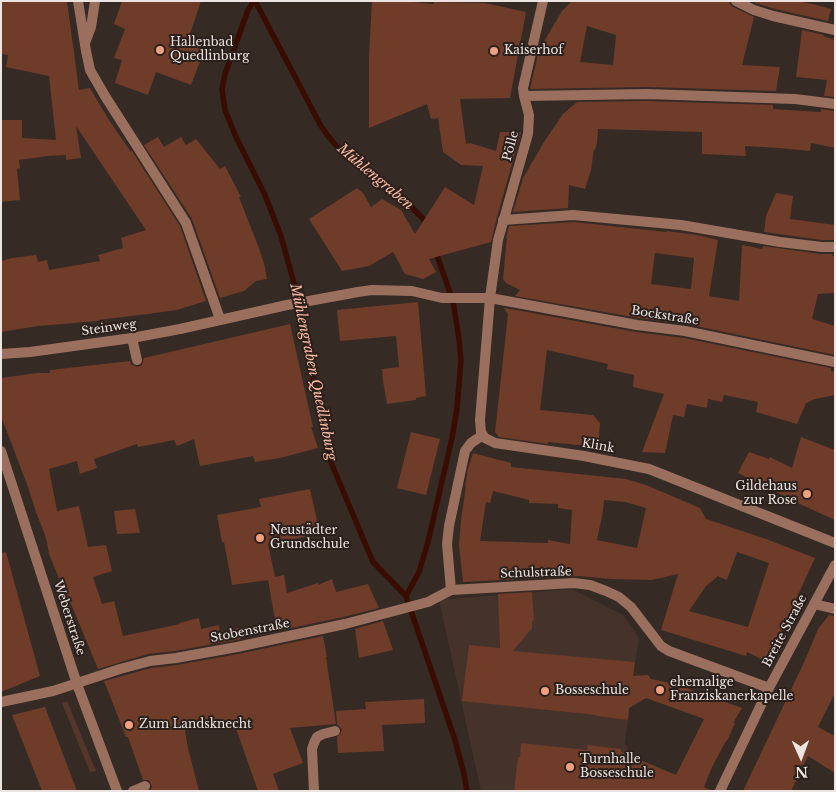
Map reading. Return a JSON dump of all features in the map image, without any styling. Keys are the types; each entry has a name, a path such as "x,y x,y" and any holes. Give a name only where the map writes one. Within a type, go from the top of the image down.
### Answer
{"street":[{"path":"78,1 88,64 95,80 186,223 220,320"},
{"path":"84,44 90,27 95,1"},
{"name":"Pölle","path":"490,298 498,240 528,134 529,115 523,88 543,1"},
{"path":"736,1 754,10 773,16 835,30"},
{"path":"524,96 647,94 795,99 835,104"},
{"path":"503,220 573,215 681,225 780,242 835,247"},
{"name":"Bockstraße","path":"308,300 372,290 412,291 442,298 490,298 637,325 685,331 835,362"},
{"path":"451,590 447,544 449,526 465,452 471,443 482,435 480,420 490,298"},
{"name":"Steinweg","path":"1,354 30,352 132,338 308,300"},
{"path":"132,338 137,360"},
{"name":"Klink","path":"482,435 487,440 495,443 584,456 649,469 835,544"},
{"name":"Weberstraße","path":"1,451 77,684 117,791"},
{"name":"Breite Straße","path":"720,791 769,688 835,565"},
{"name":"Schulstraße","path":"428,602 451,590 574,583 590,585 619,597 631,607 661,646 669,651 769,688"},
{"name":"Stobenstraße","path":"1,702 53,691 150,661 237,647 345,624 428,602"},
{"path":"814,604 835,609"},
{"path":"314,791 312,749 314,743 323,734 335,731"},
{"path":"133,791 145,786"}],"shaded area":[{"name":"Bosseschule","path":"572,589 623,615 639,638 625,743 632,758 629,791 481,791 439,600"},
{"path":"67,701 96,771 90,772 62,703"}],"building":[{"path":"1,1 67,1 79,90 90,88 109,120 132,151 180,226 206,301 177,310 1,332 1,261 36,255 38,262 47,260 49,270 100,261 98,255 123,248 121,238 146,230 76,126 81,158 66,160 66,155 19,160 20,168 17,169 20,200 1,202 1,120 22,120 22,138 56,140 49,76 6,67 8,55 1,54"},
{"name":"Hallenbad Quedlinburg","path":"122,1 201,1 189,37 207,43 191,85 156,72 148,95 115,83 122,60 114,58 125,29 114,24"},
{"path":"372,1 434,4 434,2 485,3 526,12 510,98 460,99 466,144 470,143 496,151 500,132 521,132 491,242 429,259 436,272 423,279 405,274 393,252 369,266 342,271 309,219 357,188 363,193 371,207 382,199 401,210 415,234 445,187 474,205 483,166 461,165 443,152 438,118 431,119 427,104 369,128 369,56"},
{"path":"572,1 729,1 733,7 754,17 742,65 780,67 776,91 647,87 530,89 539,50 562,11","holes":["587,26 616,35 613,65 580,62"]},
{"path":"752,1 797,1 831,9 828,21 775,9"},
{"path":"802,30 824,35 835,40 835,97 824,96 827,80 796,77"},
{"path":"647,101 773,105 773,109 821,112 821,109 835,111 835,148 811,143 810,151 745,146 746,156 702,154 702,132 598,129 597,143 585,189 569,185 568,208 513,212 523,178 563,114 577,102"},
{"path":"158,137 164,147 181,137 186,145 196,139 220,169 225,166 241,197 239,197 260,251 267,279 256,281 244,291 220,298 192,219 144,145"},
{"path":"776,193 793,196 790,219 835,225 835,240 764,232 766,216"},
{"path":"574,222 667,231 718,240 709,296 739,301 742,245 762,249 763,246 833,254 832,256 835,256 835,293 818,294 812,319 835,326 835,355 686,324 638,318 515,296 520,290 506,283 503,279 506,238 509,226","holes":["655,253 694,258 691,289 651,284"]},
{"path":"418,302 426,396 416,398 416,400 387,404 382,369 399,367 396,336 340,341 337,310"},
{"path":"504,308 636,332 684,338 831,368 831,371 835,372 835,395 806,403 797,424 756,412 758,402 724,395 722,402 708,399 707,408 687,404 684,417 673,415 665,453 642,452 664,394 633,387 634,375 607,369 608,364 547,350 540,410 593,415 600,423 598,447 548,442 548,444 499,437 495,432 508,314"},
{"path":"290,324 313,427 311,427 318,448 280,458 255,462 253,456 200,466 194,439 177,446 174,440 138,447 137,444 94,459 97,468 80,474 77,461 49,469 57,511 79,506 88,547 106,545 112,571 93,577 102,604 114,601 123,636 199,618 201,629 219,625 220,632 239,628 241,639 148,654 98,669 49,554 45,535 1,416 1,378 50,373 50,370 130,361 132,365 138,367 142,365 144,358"},
{"path":"411,432 440,439 426,495 397,488"},
{"name":"Gildehaus zur Rose","path":"801,437 835,450 835,520 738,473 749,452 769,459 770,457 792,468"},
{"path":"473,453 511,463 511,467 626,479 646,485 700,508 706,519 815,558 767,662 747,652 746,656 661,630 678,574 652,580 579,576 463,582 459,545 468,469","holes":["493,491 529,500 529,503 558,504 558,508 572,510 570,544 548,540 548,543 480,541 486,502 490,503","604,500 625,502 646,508 637,548 597,540","737,552 769,563 748,627 689,611 706,586 717,576 727,580"]},
{"name":"Neustädter Grundschule","path":"310,489 320,534 268,544 275,577 284,575 287,593 318,583 318,585 332,579 336,592 368,584 379,608 277,631 268,580 232,585 217,515 261,507 259,499"},
{"path":"135,509 140,533 117,534 114,511"},
{"path":"6,552 40,676 1,692 1,553"},
{"path":"532,592 534,620 532,621 532,628 513,651 635,662 633,676 648,675 651,679 675,684 742,708 733,723 735,723 712,767 704,787 712,791 514,791 521,743 587,750 588,745 621,749 621,752 676,775 704,719 646,698 629,708 628,720 462,701 469,645 500,648 498,594"},
{"path":"829,615 835,616 835,693 818,727 835,736 835,773 808,756 791,791 743,791 818,629"},
{"path":"383,621 393,650 359,658 355,629"},
{"path":"323,636 336,724 290,728 303,763 273,774 279,791 258,791 233,720 184,725 199,791 150,791 151,784 149,780 143,780 128,737 126,737 104,681 151,668 238,654"},
{"path":"424,699 425,723 382,725 384,751 338,753 337,737 342,730 337,724 336,711 366,709 365,702"},
{"path":"45,707 77,791 42,791 12,715"}],"waterway":[{"name":"Mühlengraben Quedlinburg","path":"254,1 248,10 225,74 222,89 225,110 236,137 265,195 281,236 300,305 330,460 373,562 406,596 455,740 467,791"},
{"name":"Mühlengraben","path":"255,1 328,136 345,156 403,198 425,221 427,227"},
{"name":"Mühlengraben","path":"406,596 419,572 428,542 457,408 461,360 459,339 453,301 435,250"}],"place":[{"name":"Hallenbad Quedlinburg","path":"160,50"},
{"name":"Kaiserhof","path":"494,51"},
{"name":"Gildehaus zur Rose","path":"807,494"},
{"name":"Neustädter Grundschule","path":"260,538"},
{"name":"ehemalige Franziskanerkapelle","path":"660,690"},
{"name":"Bosseschule","path":"545,691"},
{"name":"Zum Landsknecht","path":"129,725"},
{"name":"Turnhalle Bosseschule","path":"570,767"}]}
